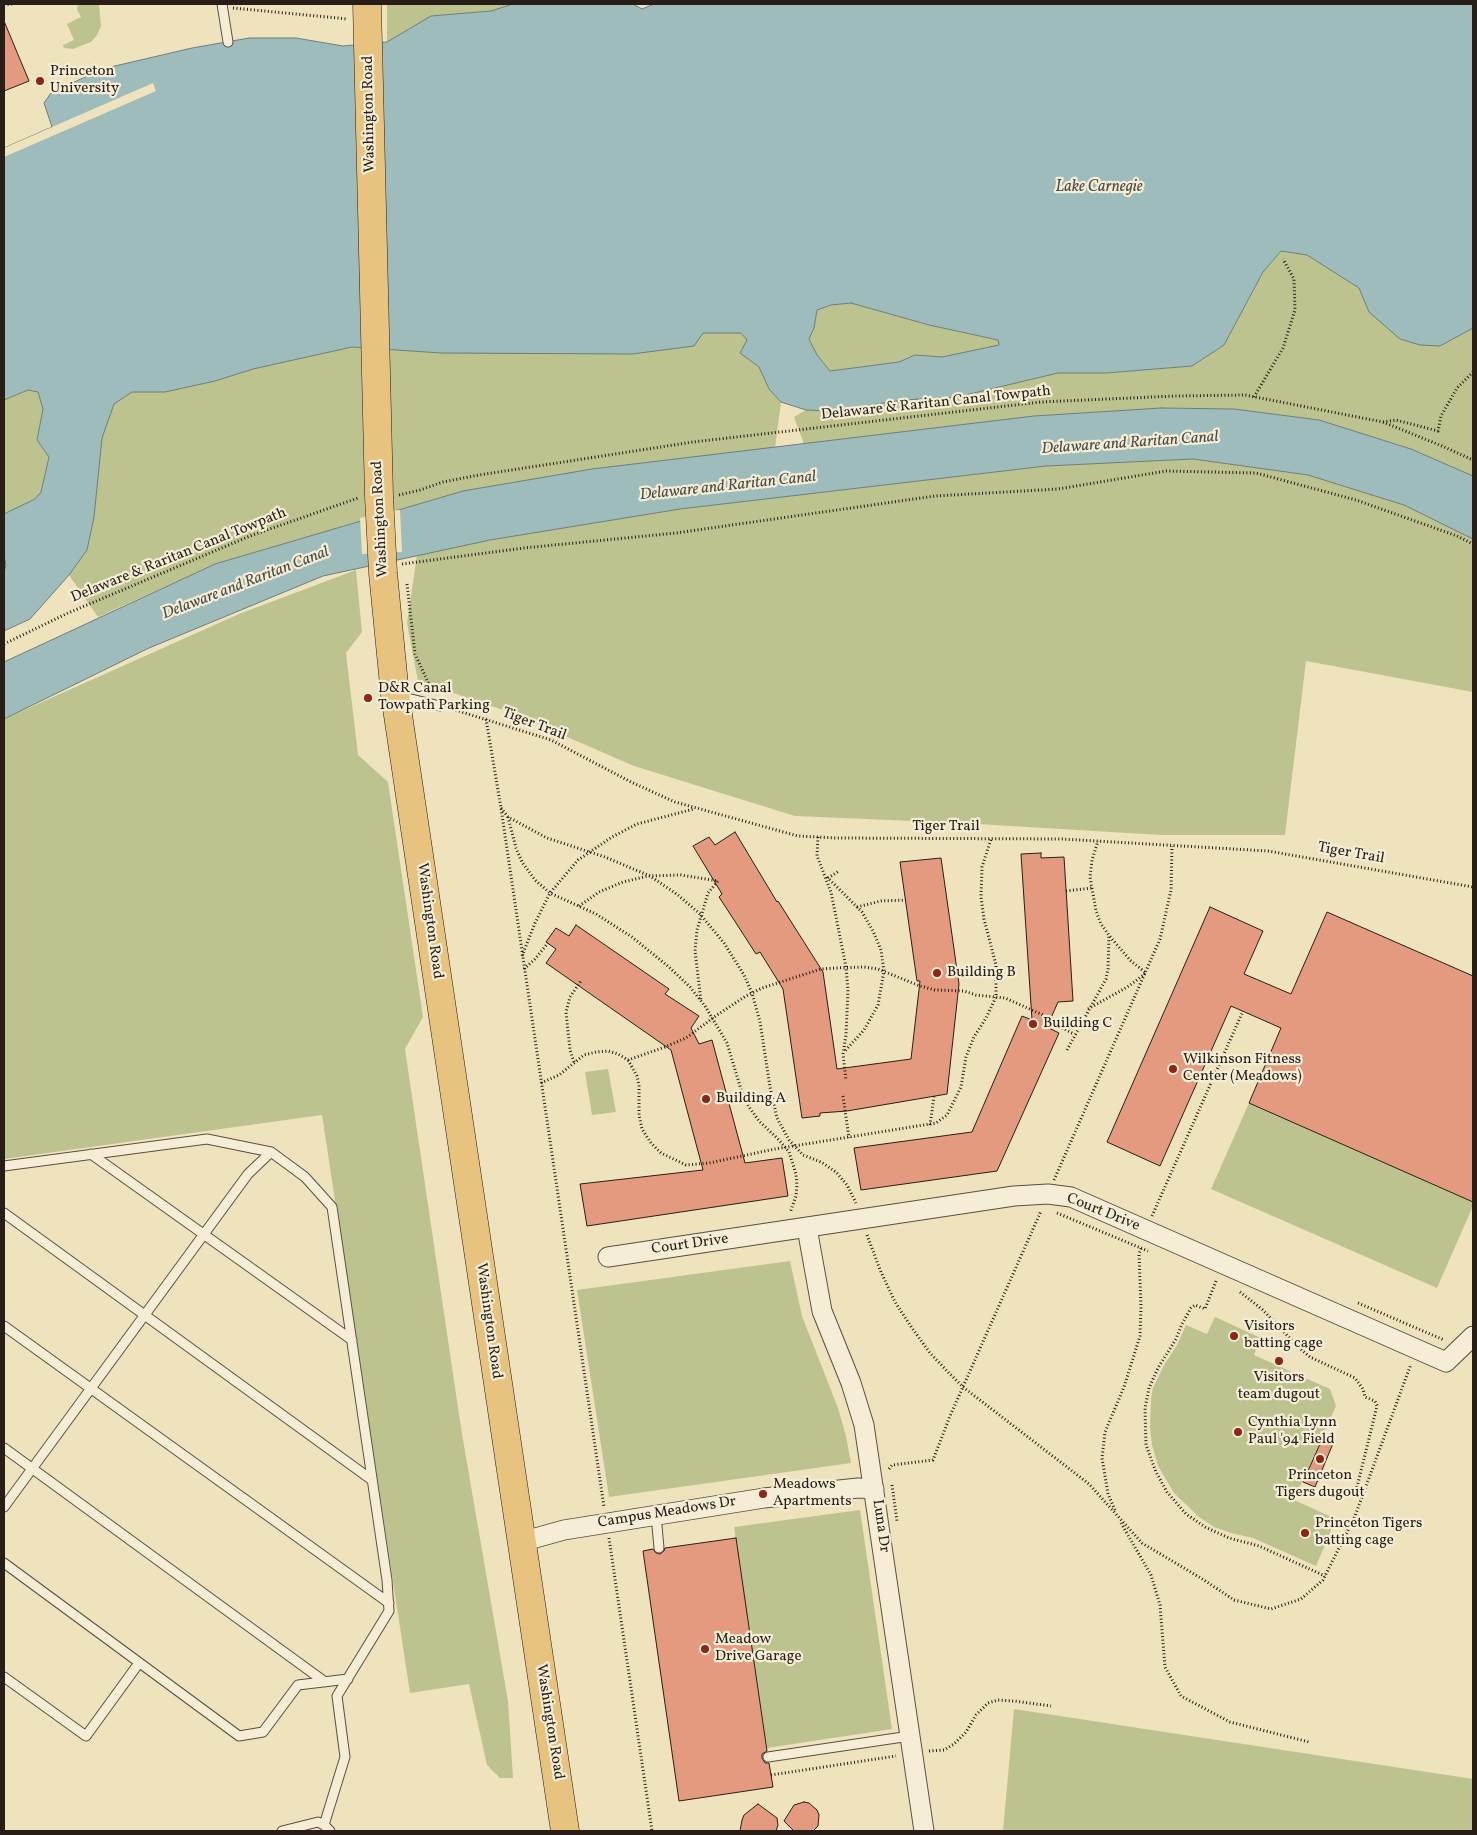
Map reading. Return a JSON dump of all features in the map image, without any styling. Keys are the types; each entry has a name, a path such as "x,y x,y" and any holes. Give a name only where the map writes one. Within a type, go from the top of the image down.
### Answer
{"main road":[{"name":"Washington Road","path":"362,18 382,553 395,695 565,1831"}],"street":[{"name":"Court Drive","path":"608,1257 1014,1196 1045,1201 1071,1197 1446,1362 1473,1336"},
{"name":"Luna Dr","path":"807,1228 822,1312 851,1383 883,1485 910,1736 924,1831"},
{"name":"Campus Meadows Dr","path":"521,1542 564,1530 656,1515 764,1498 883,1485"}],"lane":[{"path":"222,6 228,42"},
{"path":"395,695 440,706"},
{"path":"4,1166 207,1139 271,1152 304,1177 332,1207 387,1580 389,1611 337,1696 345,1757 327,1828 318,1822 282,1831"},
{"path":"4,1506 248,1174 271,1152"},
{"path":"91,1154 352,1340"},
{"path":"4,1213 372,1480"},
{"path":"4,1326 389,1603"},
{"path":"4,1448 326,1682"},
{"path":"656,1515 659,1548"},
{"path":"4,1564 239,1736 264,1732 298,1685 348,1679"},
{"path":"4,1677 86,1736 139,1663"},
{"path":"768,1757 910,1736"}],"path":[{"path":"4,5 12,4"},
{"path":"222,6 362,18"},
{"path":"1254,397 1283,348 1295,310 1294,279 1283,259"},
{"path":"1383,422 1396,420 1438,431 1442,416 1458,388 1473,372"},
{"name":"Delaware & Raritan Canal Towpath","path":"4,644 68,613 250,536 381,501 443,482 683,444 1041,402 1245,395 1383,422 1473,460"},
{"path":"402,573 399,565 524,548 676,533 935,496 1058,488 1166,471 1256,473 1356,500 1457,536 1473,544"},
{"path":"405,581 408,589 414,654 440,706"},
{"name":"Tiger Trail","path":"440,706 552,740 631,782 675,802 798,836 1062,839 1272,852 1473,887"},
{"path":"486,719 501,808 652,1831"},
{"path":"501,808 508,817 547,838 605,857 648,876 678,895 700,914 724,943 744,975 752,993 760,1022 770,1087 778,1118 788,1140 803,1155 821,1162 836,1172 847,1185 881,1272 895,1302 930,1353 963,1386 1090,1484 1142,1543 1234,1600 1271,1609 1302,1599 1323,1580 1355,1516 1423,1331"},
{"path":"522,957 535,923 550,893 569,869 588,852 637,824 657,817 696,808"},
{"path":"818,837 817,856 825,875 846,967 848,990 846,1035 843,1054 846,1080"},
{"path":"540,1082 560,1075 584,1055 596,1052 618,1054 628,1060 637,1076 639,1115 642,1129 651,1143 661,1152 686,1164 700,1165 794,1146 936,1123 947,1115 961,1087 966,1057 971,1044 996,996 996,965 984,919 981,897 982,866 991,839"},
{"path":"1098,841 1092,860 1090,877 1096,911 1101,924 1109,935 1131,961 1146,973"},
{"path":"890,1474 888,1468 892,1465 933,1460 963,1386 1160,938 1171,890 1172,846"},
{"path":"828,878 839,871"},
{"path":"579,906 599,892 622,882 648,876 681,875 718,881 708,893 700,914 697,930 695,951 701,1001"},
{"path":"825,875 862,912 881,950 884,971 878,1005 864,1030 843,1054"},
{"path":"1066,891 1092,888"},
{"path":"857,907 881,901 906,900"},
{"path":"1066,1050 1106,979 1109,935"},
{"path":"524,969 548,943"},
{"path":"628,1060 686,1038 717,1015 752,993 821,969 846,967 864,967 884,971 935,990 996,996 1016,1002 1043,1015 1052,1023 1074,1034"},
{"path":"1088,1009 1129,986 1146,973"},
{"path":"574,1062 565,1020 570,997 581,981"},
{"path":"1243,1011 1157,1206 1139,1254 1140,1336 1124,1386 1105,1432 1102,1458 1108,1494 1117,1515 1151,1575 1160,1605 1165,1667 1181,1696 1230,1722 1309,1742"},
{"path":"843,1096 849,1138"},
{"path":"930,1125 934,1096"},
{"path":"1045,1201 1149,1252"},
{"path":"1207,1277 1225,1285"},
{"path":"1216,1281 1205,1309 1195,1305 1191,1308 1149,1388 1145,1408 1146,1445 1156,1472 1167,1492 1192,1518 1205,1527 1229,1538 1259,1546 1325,1576"},
{"path":"1234,1289 1251,1299 1298,1347 1310,1356 1355,1378 1363,1389 1365,1397 1375,1401 1377,1406 1357,1487 1364,1490"},
{"path":"883,1485 897,1521"},
{"path":"929,1751 930,1760"}],"green space":[{"path":"78,4 99,4 101,26 91,42 73,49 64,48 63,45 74,40 67,24 81,17 77,10"},
{"path":"387,4 513,4 491,11 431,16 387,42"},
{"path":"1281,251 1307,255 1359,288 1369,312 1440,346 1473,328 1473,476 1411,449 1319,420 1234,409 1161,408 1034,416 804,444 794,417 806,410 828,411 904,400 957,397 1058,373 1106,373 1191,366 1224,345 1263,272"},
{"path":"851,303 929,325 998,340 999,346 942,357 915,355 899,362 830,371 817,355 809,338 814,328 817,310 831,305"},
{"path":"703,333 741,333 747,340 740,353 759,367 769,389 781,402 775,448 592,469 463,491 215,564 98,617 69,575 87,550 94,517 102,438 113,404 132,392 165,392 215,381 253,369 352,347 441,353"},
{"path":"28,390 38,392 43,409 37,440 49,456 41,492 35,499 4,514 4,400"},
{"path":"1193,459 1308,475 1404,505 1473,539 1473,692 1306,661 1285,835 1161,835 961,823 795,816 634,766 512,713 418,681 407,623 417,555 490,540 680,509 1046,466"},
{"path":"356,570 362,632 346,653 358,755 388,782 423,1017 405,1049 461,1428 508,1701 513,1778 500,1778 487,1765 469,1684 410,1693 322,1115 4,1159 4,719 239,614"},
{"path":"608,1069 616,1112 592,1115 585,1072"},
{"path":"1249,1103 1473,1202 1473,1206 1437,1288 1211,1189"},
{"path":"790,1261 802,1316 838,1408 851,1463 609,1497 577,1290"},
{"name":"Cynthia Lynn Paul '94 Field","path":"1215,1317 1261,1338 1254,1355 1330,1389 1336,1406 1294,1500 1336,1519 1316,1566 1253,1538 1214,1527 1199,1517 1174,1493 1158,1466 1152,1445 1150,1427 1153,1388 1186,1325 1207,1334"},
{"path":"860,1510 892,1729 767,1748 734,1527"},
{"path":"1014,1709 1473,1779 1473,1831 1003,1831"}],"water":[{"name":"Lake Carnegie","path":"513,4 633,4 642,9 654,4 1473,4 1473,328 1440,346 1420,345 1400,339 1369,312 1359,288 1307,255 1281,251 1263,272 1224,345 1192,366 1106,373 1058,373 957,397 904,400 828,411 806,410 781,402 769,389 759,367 740,353 747,340 741,333 703,333 694,346 632,354 441,353 352,347 253,369 215,381 165,392 132,392 114,404 102,438 94,517 87,550 69,575 30,619 4,631 4,572 6,565 4,556 4,514 35,499 41,492 49,457 37,440 43,409 38,392 28,390 4,400 4,148 52,127 44,103 51,93 102,69 192,48 249,38 296,38 343,46 387,42 431,16 491,11","holes":["851,303 929,325 998,340 999,345 942,357 915,355 899,362 830,371 817,355 809,339 814,328 817,310 831,305"]},
{"name":"Delaware and Raritan Canal","path":"1161,408 1234,409 1319,420 1411,449 1473,476 1473,539 1404,505 1308,475 1193,459 1046,466 680,509 490,540 323,576 149,648 4,719 4,662 215,564 463,491 592,469 1034,416"}],"pier":[{"path":"153,83 156,91 4,157 4,148"},
{"path":"400,510 402,552 362,554 360,518 384,511"}],"building":[{"path":"4,21 29,81 4,91"},
{"name":"Building B","path":"735,832 777,902 823,972 837,1069 911,1059 920,981 917,981 900,862 941,858 959,984 947,1094 847,1111 820,1113 820,1116 802,1118 783,989 760,952 756,954 719,897 722,894 693,846 709,837 715,845"},
{"name":"Building C","path":"1041,853 1041,858 1064,857 1073,1001 1058,1002 1047,1027 1059,1033 997,1171 861,1190 854,1148 972,1132 1022,1016 1032,1020 1021,854"},
{"path":"1210,907 1263,931 1244,974 1291,994 1327,912 1473,976 1473,1202 1249,1103 1281,1028 1231,1006 1160,1166 1107,1142"},
{"name":"Building A","path":"576,925 669,989 665,994 699,1016 691,1028 699,1044 712,1040 745,1163 782,1158 788,1196 587,1226 580,1184 703,1170 671,1050 546,963 556,949 546,942 556,928 569,936"},
{"name":"Princeton Tigers dugout","path":"1323,1437 1334,1441 1315,1487 1303,1482"},
{"name":"Meadow Drive Garage","path":"736,1538 767,1751 762,1754 762,1758 765,1763 769,1763 773,1787 679,1801 643,1551 653,1549 656,1553 660,1554 665,1548"},
{"path":"804,1802 809,1803 817,1810 819,1815 818,1826 813,1831 794,1831 784,1821 794,1805"},
{"path":"758,1804 777,1818 778,1825 776,1831 740,1831 744,1815"}],"place":[{"name":"Princeton University","path":"40,81"},
{"name":"D&R Canal Towpath Parking","path":"368,698"},
{"name":"Building B","path":"937,973"},
{"name":"Building C","path":"1033,1024"},
{"name":"Wilkinson Fitness Center (Meadows)","path":"1173,1069"},
{"name":"Building A","path":"706,1099"},
{"name":"Visitors batting cage","path":"1234,1336"},
{"name":"Visitors team dugout","path":"1279,1361"},
{"name":"Cynthia Lynn Paul '94 Field","path":"1238,1432"},
{"name":"Princeton Tigers dugout","path":"1320,1459"},
{"name":"Meadows Apartments","path":"763,1494"},
{"name":"Princeton Tigers batting cage","path":"1305,1533"},
{"name":"Meadow Drive Garage","path":"705,1649"}]}
